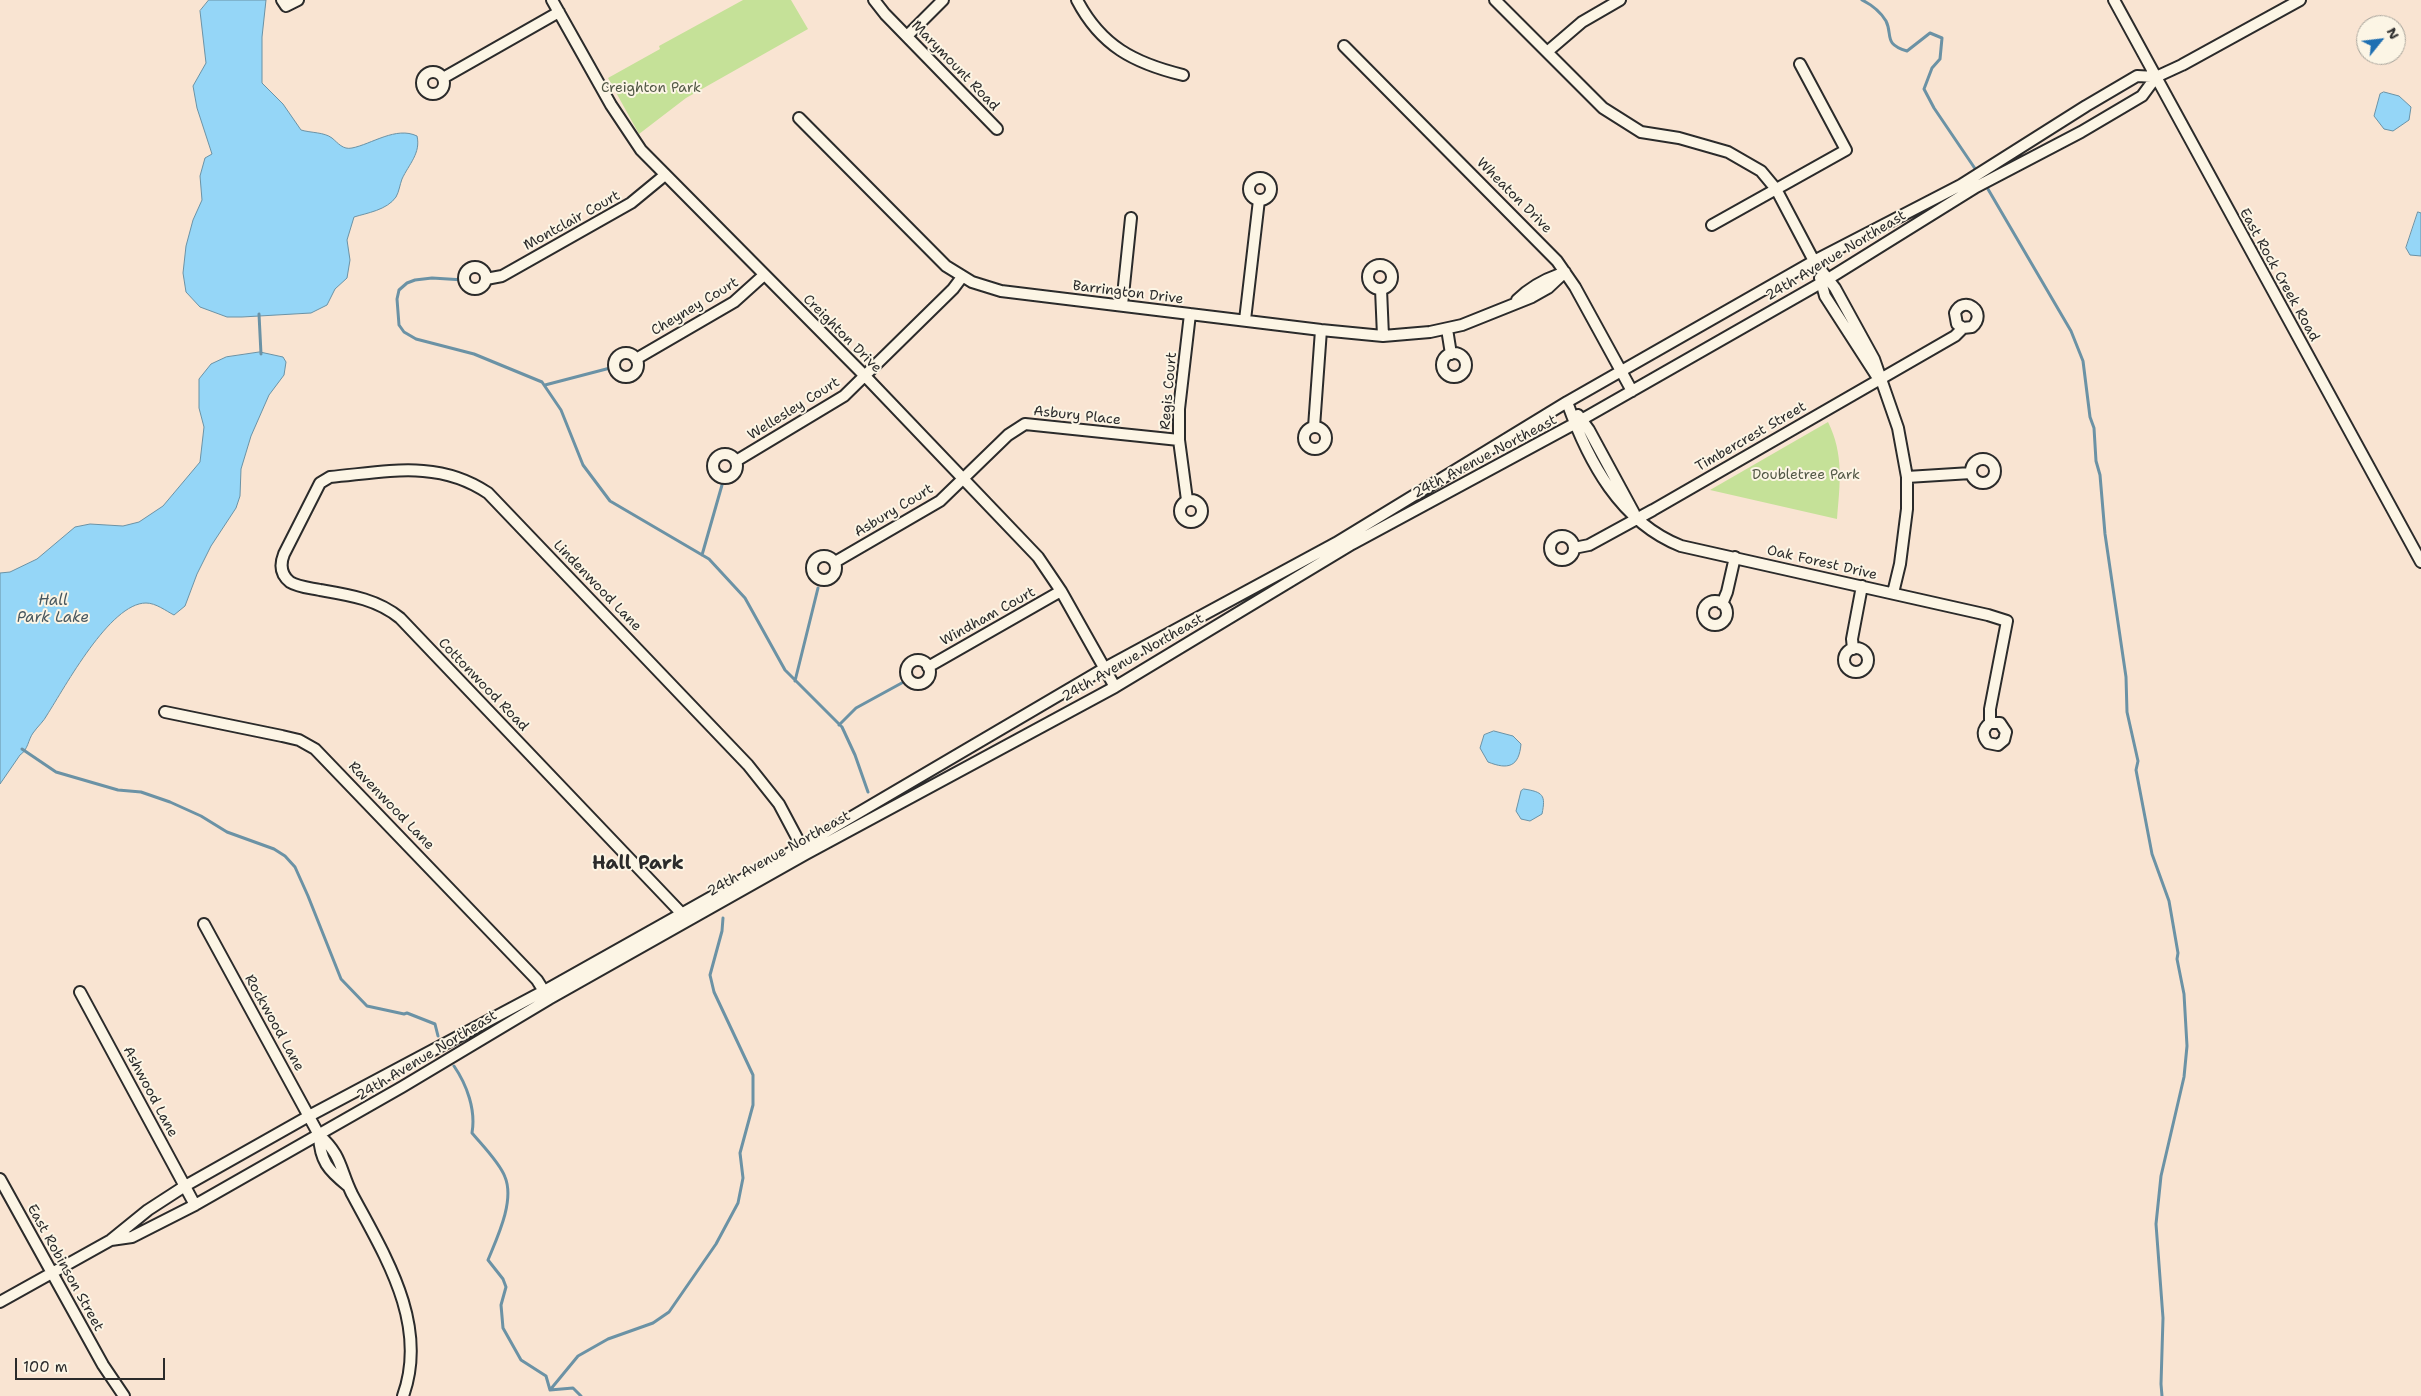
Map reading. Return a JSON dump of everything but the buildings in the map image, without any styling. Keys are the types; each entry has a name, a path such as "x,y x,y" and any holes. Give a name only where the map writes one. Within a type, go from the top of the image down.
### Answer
{"street":[{"path":"282,0 286,6 298,0"},
{"name":"Creighton Drive","path":"552,0 627,132 664,175 865,376 1038,557 1061,591 1115,687"},
{"name":"Marymount Road","path":"874,0 997,129"},
{"path":"907,36 943,0"},
{"path":"1077,0 1096,30 1114,47 1129,57 1160,69 1183,75"},
{"path":"1494,0 1603,108 1640,132 1679,138 1728,152 1760,171 1776,189 1824,280 1825,296 1879,379 1898,428 1907,477 1905,529 1893,593"},
{"path":"1547,52 1582,22 1620,0"},
{"name":"East Rock Creek Road","path":"2114,0 2421,562"},
{"name":"24th Avenue Northeast","path":"1985,177 2086,106 2137,76 2156,77 2182,65 2300,0"},
{"path":"443,78 559,12"},
{"name":"Wheaton Drive","path":"1344,46 1548,251 1565,272 1632,391"},
{"path":"1712,225 1846,150 1800,64"},
{"name":"24th Avenue Northeast","path":"0,1302 111,1240 148,1210 185,1186 309,1116 546,995 804,850 1115,687 1352,544 1578,422 1824,280 1962,190 1985,177 2082,132 2142,96 2156,77"},
{"name":"Barrington Drive","path":"799,118 923,245 946,266 962,277 986,287 1024,295 1383,336 1447,329 1481,318 1515,302 1527,290 1543,280 1565,272"},
{"name":"Montclair Court","path":"486,279 502,276 631,203 664,175"},
{"name":"24th Avenue Northeast","path":"804,850 1105,668 1336,543 1567,402 1814,261 1962,190"},
{"path":"1245,320 1259,200"},
{"path":"1122,305 1131,218"},
{"name":"Cheyney Court","path":"636,359 734,302 764,275"},
{"name":"Wellesley Court","path":"736,460 835,403 953,289 962,277"},
{"path":"1381,289 1383,336"},
{"name":"Regis Court","path":"1187,500 1178,440 1179,409 1190,314"},
{"name":"Timbercrest Street","path":"1574,548 1589,545 1636,519 1955,336 1963,328"},
{"path":"1447,329 1451,354"},
{"path":"1314,427 1321,330"},
{"name":"Oak Forest Drive","path":"1567,402 1578,422 1579,436 1620,504 1655,534 1681,546 1988,615 2007,622 1990,709 1990,723"},
{"name":"Asbury Place","path":"964,478 1008,434 1026,424 1178,440"},
{"name":"Lindenwood Lane","path":"309,502 320,483 330,477 416,470 450,474 471,482 488,493 748,765 779,804 804,850"},
{"path":"1907,477 1971,474"},
{"name":"Asbury Court","path":"835,562 929,508 964,478"},
{"name":"Cottonwood Road","path":"309,502 281,561 286,578 299,586 368,600 388,609 400,618 685,917"},
{"path":"1722,604 1727,592 1735,557"},
{"path":"1853,648 1852,639 1862,586"},
{"name":"Windham Court","path":"928,667 1061,591"},
{"name":"Ravenwood Lane","path":"166,712 299,740 315,750 536,980 546,995"},
{"name":"Rockwood Lane","path":"204,924 320,1135"},
{"name":"Ashwood Lane","path":"80,992 195,1205"},
{"name":"24th Avenue Northeast","path":"111,1240 132,1237 195,1205 320,1135 546,995"},
{"path":"320,1135 320,1154 335,1176 348,1186 388,1260 402,1298 409,1329 411,1358 410,1372 403,1396"},
{"name":"East Robinson Street","path":"0,1179 51,1273 124,1396"}],"green space":[{"name":"Creighton Park","path":"743,0 791,0 808,29 686,98 639,134 608,78 660,49 659,46"},
{"name":"Doubletree Park","path":"1828,422 1837,446 1839,458 1840,481 1837,519 1710,490"}],"water":[{"path":"209,0 266,0 262,37 262,83 283,104 301,130 325,135 343,147 349,148 360,146 392,134 409,133 417,136 416,153 402,179 396,197 382,208 354,217 347,240 350,260 347,278 335,289 327,305 311,313 227,317 200,307 186,292 183,273 186,246 193,220 202,200 200,176 205,158 212,154 197,108 193,86 206,63 200,11"},
{"path":"2384,92 2399,96 2411,107 2409,120 2393,131 2384,129 2374,116 2380,94"},
{"path":"2418,212 2421,213 2421,256 2410,255 2406,248"},
{"name":"Hall Park Lake","path":"260,352 283,357 286,362 284,375 269,395 251,436 241,469 240,496 236,508 211,546 197,574 185,606 174,615 150,603 146,603 132,607 118,617 90,648 46,717 33,733 25,750 0,784 0,573 10,572 37,559 75,527 90,524 123,526 139,522 163,506 200,462 204,427 199,408 199,379 211,364 226,357"},
{"path":"1494,731 1513,736 1521,744 1518,758 1511,765 1501,766 1488,762 1480,748 1484,735"},
{"path":"1524,789 1539,793 1544,802 1542,814 1530,821 1521,819 1516,811 1521,791"}],"waterway":[{"path":"1862,0 1884,17 1890,39 1899,48 1907,51 1930,33 1942,38 1940,59 1932,68 1924,89 1934,108 1978,173"},
{"path":"1985,184 2071,331 2083,361 2090,417 2094,428 2105,534 2126,677 2127,712 2138,761 2136,770 2152,854 2169,901 2184,994 2187,1046 2184,1077 2161,1176 2156,1224 2163,1318 2162,1396"},
{"path":"464,280 432,278 407,283 399,290 397,299 399,325 404,332 416,339 474,354 542,382 561,410 583,465 610,501 709,559 745,598 785,670 842,727 855,755 868,792"},
{"path":"259,314 261,354"},
{"path":"545,385 614,367"},
{"path":"702,555 724,478"},
{"path":"795,681 818,588"},
{"path":"839,725 856,708 909,679"},
{"path":"22,749 56,772 118,790 141,792 170,802 201,816 227,832 274,849 285,856 295,867 341,979 367,1006 404,1014 407,1013 435,1024 438,1036"},
{"path":"550,1390 578,1356 608,1339 653,1323 669,1312 716,1244 738,1203 743,1178 740,1153 753,1105 753,1075 714,992 710,975 722,931 723,918"},
{"path":"454,1066 463,1081 469,1098 473,1116 472,1133 499,1166 508,1187 504,1219 488,1260 503,1279 506,1287 501,1305 503,1328 521,1360 546,1376 550,1390 573,1388 581,1396"}],"district":[{"name":"Hall Park","path":"638,864"}]}
